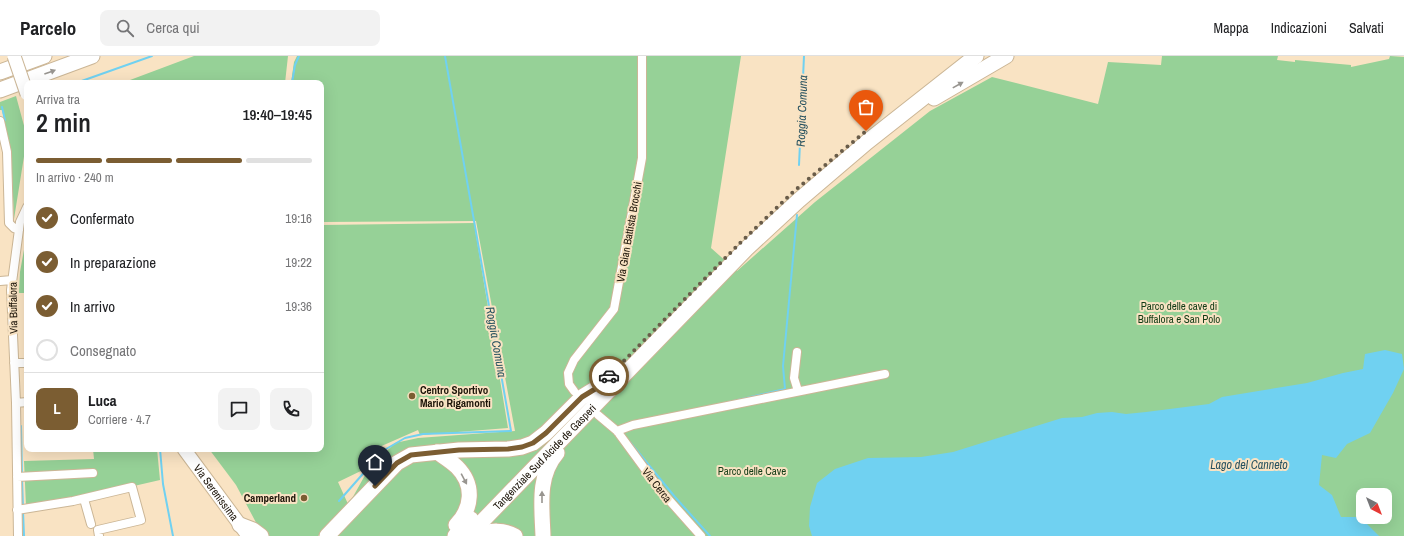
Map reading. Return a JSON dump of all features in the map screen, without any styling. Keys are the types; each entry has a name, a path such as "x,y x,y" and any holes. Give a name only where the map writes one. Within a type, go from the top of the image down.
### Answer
{"highway":[{"path":"0,72 44,56"},
{"path":"27,80 92,56"},
{"name":"Tangenziale Sud Alcide de Gasperi","path":"468,536 740,243 793,192 961,56"},
{"name":"Tangenziale Sud Alcide de Gasperi","path":"455,536 746,249 799,200 867,142 976,56"},
{"path":"867,142 886,135 935,98 1006,56"},
{"path":"0,90 24,81"},
{"path":"327,536 397,463 411,455 459,450 508,449 522,447 533,443 546,433 582,397 601,392"},
{"path":"543,536 542,492 547,468 552,460 591,418 601,392"},
{"path":"437,452 458,468 467,483 470,500 464,516 445,536"},
{"path":"244,530 253,530 261,536"},
{"path":"479,536 484,533 498,531 515,536"}],"main road":[{"path":"14,56 24,85"},
{"name":"Via Serenissima","path":"186,452 244,530"}],"street":[{"name":"Via Gian Battista Brocchi","path":"574,391 569,384 568,373 574,360 614,309 642,158 642,56"},
{"path":"0,121 9,223 14,228 19,230"},
{"name":"Via Buffalora","path":"18,536 16,403 11,290 20,222 24,213"},
{"path":"0,281 12,280"},
{"path":"798,352 794,378 798,391"},
{"path":"14,363 24,363"},
{"path":"598,415 617,431 633,425 885,374"},
{"path":"16,403 24,402"},
{"name":"Via Cerca","path":"617,431 661,491 701,536"},
{"path":"16,477 93,473"},
{"path":"17,510 84,499 132,487 141,520 98,530 99,536"},
{"path":"84,499 91,524"}],"green space":[{"path":"194,56 288,56 285,80 130,80"},
{"name":"Parco delle cave di Buffalora e San Polo","path":"297,56 741,56 711,248 737,271 815,202 930,111 992,77 1098,104 1108,62 1161,65 1162,56 1278,56 1277,60 1295,62 1295,60 1351,65 1351,67 1389,59 1390,56 1404,57 1404,536 320,536 349,504 369,468 395,443 418,438 515,431 476,221 324,222 324,80 291,80 294,62"},
{"path":"16,96 24,126 24,156 14,219 11,150 2,110 0,110 0,102"},
{"name":"Centro Sportivo Mario Rigamonti","path":"474,223 508,428 420,435 418,430 361,455 367,468 338,482 348,504 318,536 269,536 259,528 236,485 211,452 324,452 324,225"},
{"path":"24,250 24,293 19,293 20,272"},
{"path":"93,452 157,452 160,480 73,500 26,506 24,461 94,459"}],"water":[{"name":"Lago del Canneto","path":"1385,350 1402,354 1404,369 1393,393 1370,433 1347,444 1336,458 1322,455 1319,485 1332,495 1341,517 1356,517 1356,524 1367,524 1379,536 812,536 809,526 810,507 817,483 835,469 868,458 921,457 953,452 1062,418 1082,417 1097,413 1112,412 1126,414 1209,404 1222,397 1307,383 1363,369 1365,354"}],"waterway":[{"name":"Roggia Comuna","path":"84,80 152,56"},
{"name":"Roggia Comuna","path":"292,80 295,65 299,56"},
{"name":"Roggia Comuna","path":"339,501 386,449 405,438 423,434 511,431 445,56"},
{"name":"Roggia Comuna","path":"799,165 804,56"},
{"path":"2,107 5,120"},
{"name":"Roggia Comuna","path":"729,402 785,389 783,366 797,215"},
{"path":"21,426 22,475"},
{"name":"Roggia Comuna","path":"630,442 675,497 710,536"},
{"name":"Roggia Comuna","path":"160,452 163,484 173,536"},
{"path":"22,479 23,507"},
{"path":"23,511 24,536"}],"way so far":[{"path":"609,376 740,243 793,192 866,131"}],"place":[{"name":"Centro Sportivo Mario Rigamonti","path":"412,396"},
{"name":"Camperland","path":"304,498"}],"route":[{"path":"375,486 397,463 411,455 459,450 508,449 522,447 533,443 546,433 582,397 600,386 609,376"}],"park label":[{"name":"Parco delle Cave","path":"752,471"}]}
